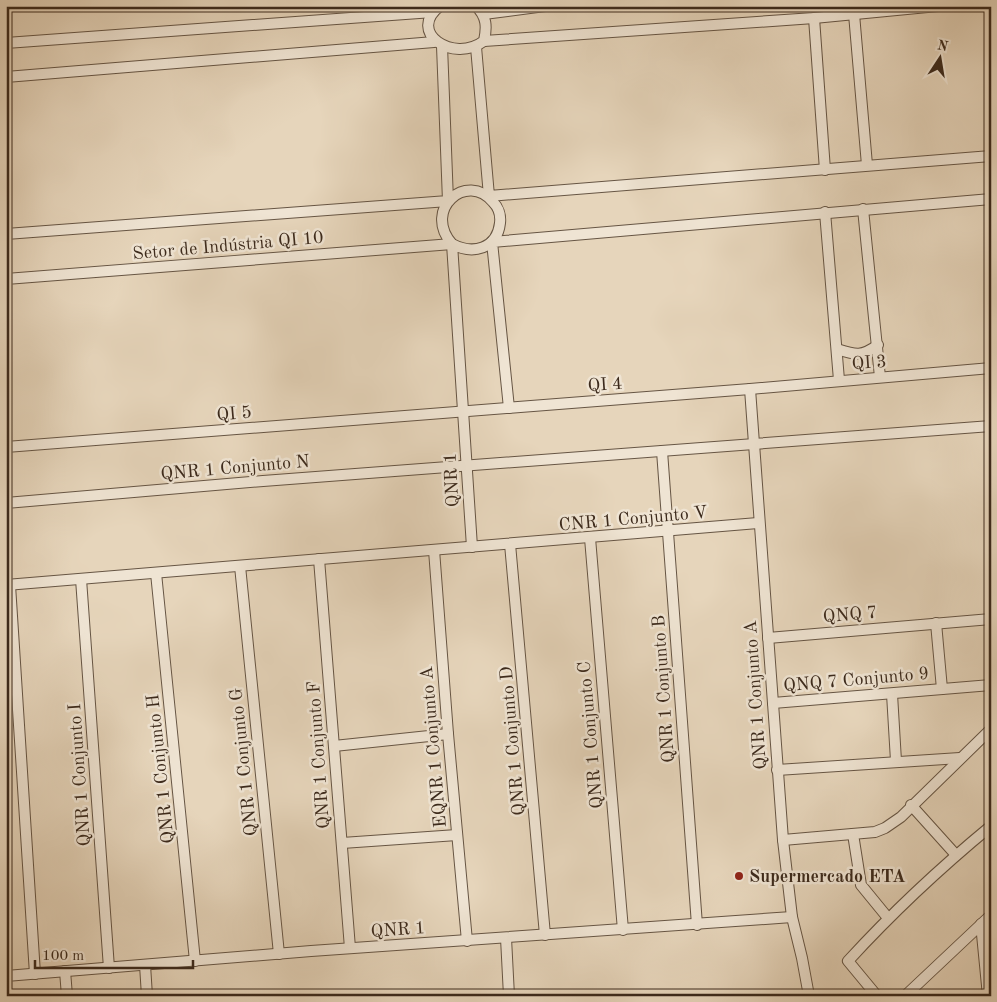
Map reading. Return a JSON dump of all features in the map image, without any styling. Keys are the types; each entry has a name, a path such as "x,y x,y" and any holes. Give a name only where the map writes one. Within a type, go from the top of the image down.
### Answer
{"street":[{"path":"489,196 480,44 487,28 480,10 545,6"},
{"path":"6,78 438,44 461,50 480,44 814,18 938,6"},
{"path":"6,43 436,9 429,28 438,44 448,201"},
{"path":"854,14 867,165"},
{"path":"814,18 825,170"},
{"path":"489,196 991,156"},
{"path":"467,190 479,191 489,196 497,206 501,218 499,231 492,242 483,248 472,250 462,249 452,244 444,235 441,224 442,213 448,201 456,194 467,190"},
{"path":"492,242 991,199"},
{"name":"Setor de Indústria QI 10","path":"6,234 448,201"},
{"path":"863,209 880,377"},
{"path":"825,212 840,380"},
{"path":"492,242 509,408"},
{"name":"Setor de Indústria QI 10","path":"6,279 452,244"},
{"name":"QNR 1","path":"452,244 472,547"},
{"path":"837,348 854,354 866,354 878,345"},
{"name":"QI 3","path":"750,389 991,368"},
{"name":"QI 4","path":"464,412 750,389"},
{"name":"QNR 1 Conjunto A","path":"750,389 758,523 783,840 792,917 802,958 808,996"},
{"name":"QI 5","path":"6,447 464,412"},
{"name":"QNR 1 Conjunto N","path":"6,503 467,465 991,426"},
{"name":"QNR 1 Conjunto B","path":"662,451 697,925"},
{"name":"CNR 1 Conjunto V","path":"510,544 758,523"},
{"name":"QNR 1 Conjunto C","path":"590,538 623,930"},
{"path":"36,974 8,585 510,544"},
{"name":"QNR 1 Conjunto D","path":"510,544 545,936"},
{"name":"EQNR 1 Conjunto A","path":"434,550 448,734 467,941"},
{"name":"QNR 1 Conjunto F","path":"319,559 350,948"},
{"name":"QNR 1 Conjunto G","path":"240,566 279,954"},
{"name":"QNR 1 Conjunto H","path":"156,573 195,961"},
{"name":"QNR 1 Conjunto I","path":"81,579 109,968"},
{"name":"QNQ 7","path":"768,638 991,618"},
{"path":"936,623 942,688"},
{"name":"QNQ 7 Conjunto 9","path":"773,703 991,685"},
{"path":"892,694 896,762"},
{"path":"783,840 853,834 885,828 991,729"},
{"path":"334,746 448,734"},
{"path":"777,770 960,758"},
{"path":"911,805 956,855"},
{"path":"877,996 848,961 888,918 956,855 991,826"},
{"path":"853,834 861,886 888,918"},
{"path":"342,843 457,835"},
{"path":"905,996 991,915"},
{"name":"QNR 1","path":"6,976 350,948 545,936 792,917"},
{"path":"981,924 988,967 988,996"},
{"path":"506,938 509,996"},
{"path":"145,965 147,996"},
{"path":"65,971 67,996"}],"place":[{"name":"Supermercado ETA","path":"739,876"}]}
